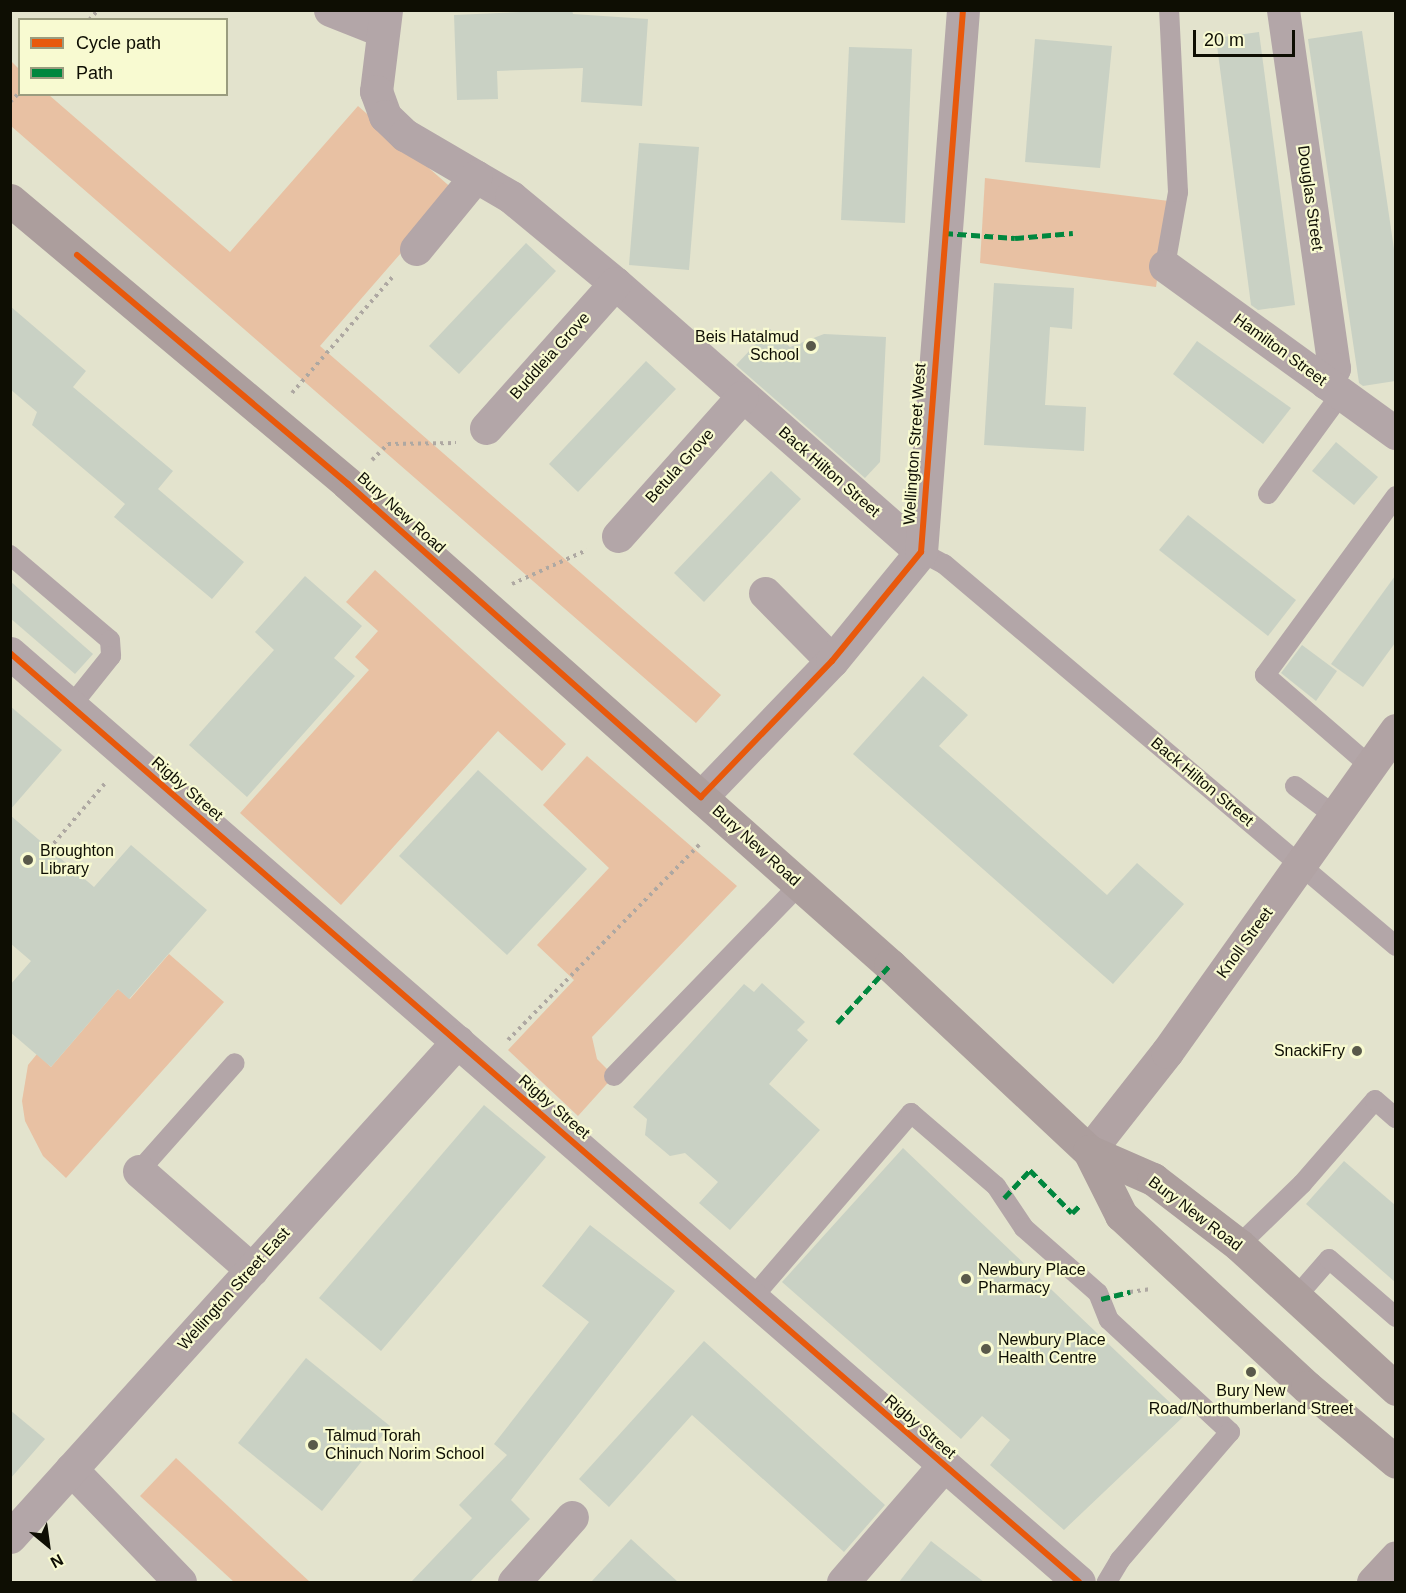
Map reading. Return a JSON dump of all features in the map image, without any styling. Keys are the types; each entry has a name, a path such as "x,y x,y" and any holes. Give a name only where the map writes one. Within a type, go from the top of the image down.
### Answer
{"highway":[{"name":"Bury New Road","path":"10,201 348,484 726,818 1089,1151 1153,1179 1239,1245 1395,1389"},
{"path":"1089,1151 1121,1215 1307,1387 1395,1461"}],"main road":[{"name":"Knoll Street","path":"1089,1151 1156,1066 1395,730"},
{"path":"1373,1582 1395,1557"}],"street":[{"path":"330,10 384,21"},
{"name":"Wellington Street West","path":"921,552 963,10"},
{"name":"Douglas Street","path":"1283,10 1334,368 1333,389"},
{"name":"Back Hilton Street","path":"384,21 376,92 385,116 405,135 511,197 615,283 921,552"},
{"path":"416,249 476,176"},
{"name":"Hamilton Street","path":"1165,266 1395,433"},
{"name":"Buddleia Grove","path":"486,428 615,283"},
{"name":"Betula Grove","path":"618,536 742,397"},
{"path":"701,797 832,661 921,552"},
{"path":"765,593 832,661"},
{"name":"Rigby Street","path":"10,653 1079,1582"},
{"name":"Wellington Street East","path":"10,1537 458,1041"},
{"path":"139,1171 252,1270"},
{"path":"843,1582 944,1466"},
{"path":"71,1469 180,1582"},
{"path":"514,1582 572,1518"}],"lane":[{"path":"1165,266 1178,192 1169,10"},
{"path":"1268,494 1333,389"},
{"path":"1370,766 1265,675 1395,496"},
{"name":"Back Hilton Street","path":"921,552 944,564 1395,946"},
{"path":"10,555 110,640 111,656 71,706"},
{"path":"1296,786 1335,816"},
{"path":"614,1076 799,885"},
{"path":"139,1171 235,1063"},
{"path":"1239,1245 1302,1184 1375,1100 1395,1118"},
{"path":"752,1298 911,1113 996,1186 1024,1228 1098,1293 1109,1320 1230,1432 1120,1560 1107,1582"},
{"path":"1296,1297 1329,1259 1395,1317"}],"path":[{"path":"270,418 416,249"},
{"path":"348,484 388,444 450,446 486,428"},
{"path":"477,600 618,536"},
{"path":"49,849 128,756"},
{"path":"484,1064 726,818"},
{"path":"1130,1292 1160,1288"}],"shaded area":[{"path":"11,61 18,68 18,96 50,96 230,252 358,106 455,191 320,346 721,695 696,723 11,126"},
{"path":"985,178 1169,201 1156,287 980,263"},
{"path":"375,570 566,744 542,771 498,731 341,905 240,813 369,670 355,657 378,631 346,602"},
{"path":"587,756 737,886 592,1037 597,1059 614,1076 578,1116 508,1050 574,980 537,945 609,868 543,805"},
{"path":"169,954 224,1002 66,1178 43,1156 25,1121 22,1101 28,1065 37,1054 51,1067 118,989 130,999"},
{"path":"176,1458 310,1582 234,1582 140,1496"}],"building":[{"path":"572,10 573,14 648,19 642,106 581,102 583,68 497,71 498,99 457,100 454,15"},
{"path":"1362,31 1395,256 1395,381 1363,386 1359,383 1308,39"},
{"path":"1259,32 1295,305 1258,310 1251,305 1216,38"},
{"path":"1035,39 1112,46 1100,168 1025,162"},
{"path":"849,47 912,49 905,223 841,220"},
{"path":"639,143 699,147 689,270 629,265"},
{"path":"526,243 556,271 459,374 429,346"},
{"path":"994,283 1074,288 1072,329 1050,327 1045,405 1086,407 1084,451 984,445"},
{"path":"10,306 86,371 73,387 173,471 158,489 244,562 212,599 114,517 125,504 32,425 37,412 10,389"},
{"path":"770,329 790,347 824,334 886,337 880,462 865,478 736,365"},
{"path":"1197,341 1291,408 1263,444 1173,374"},
{"path":"646,361 676,389 578,492 549,464"},
{"path":"1336,442 1378,477 1354,505 1312,471"},
{"path":"771,471 801,499 704,602 674,573"},
{"path":"1188,515 1296,600 1268,636 1159,550"},
{"path":"305,576 362,626 334,658 355,676 247,797 189,745 274,650 255,632"},
{"path":"1395,576 1395,643 1363,687 1331,664"},
{"path":"10,581 93,654 75,674 10,618"},
{"path":"1302,645 1337,671 1316,701 1281,673"},
{"path":"923,676 968,715 939,746 1107,895 1137,863 1184,904 1113,984 853,754"},
{"path":"10,706 62,750 10,810"},
{"path":"478,770 587,869 507,955 399,856"},
{"path":"10,815 94,887 131,845 207,910 129,999 118,989 51,1067 10,1032 10,985 31,961 10,943"},
{"path":"762,983 805,1022 797,1030 808,1040 769,1084 820,1130 730,1230 699,1203 718,1182 685,1153 670,1156 645,1135 647,1119 633,1107 744,984 754,992"},
{"path":"484,1105 546,1157 381,1351 319,1298"},
{"name":"Newbury Place Health Centre","path":"903,1148 1184,1416 1064,1530 990,1465 1010,1440 982,1416 961,1439 782,1282"},
{"path":"1344,1161 1395,1205 1395,1282 1306,1204"},
{"path":"590,1225 675,1291 511,1500 530,1519 470,1582 411,1582 472,1518 459,1505 507,1455 494,1444 589,1322 542,1286"},
{"path":"704,1341 885,1505 844,1552 692,1415 609,1507 579,1479"},
{"path":"306,1358 390,1426 322,1511 238,1443"},
{"path":"10,1410 45,1439 10,1479"},
{"path":"631,1539 678,1582 591,1582"},
{"path":"931,1541 984,1582 899,1582"}],"marked path":[{"path":"944,233 1015,238 1073,233"},
{"path":"837,1023 890,965"},
{"path":"1004,1198 1030,1170 1072,1213 1080,1205"},
{"path":"1101,1299 1130,1292"}],"cycle path":[{"path":"77,255 348,484 701,797 832,661 921,552 963,10"},
{"path":"10,653 1079,1582"}],"place":[{"name":"Beis Hatalmud School","path":"811,346"},
{"name":"Broughton Library","path":"28,860"},
{"name":"SnackiFry","path":"1357,1051"},
{"name":"Newbury Place Pharmacy","path":"966,1279"},
{"name":"Newbury Place Health Centre","path":"986,1349"},
{"name":"Bury New Road/Northumberland Street","path":"1251,1372"},
{"name":"Talmud Torah Chinuch Norim School","path":"313,1445"}]}
